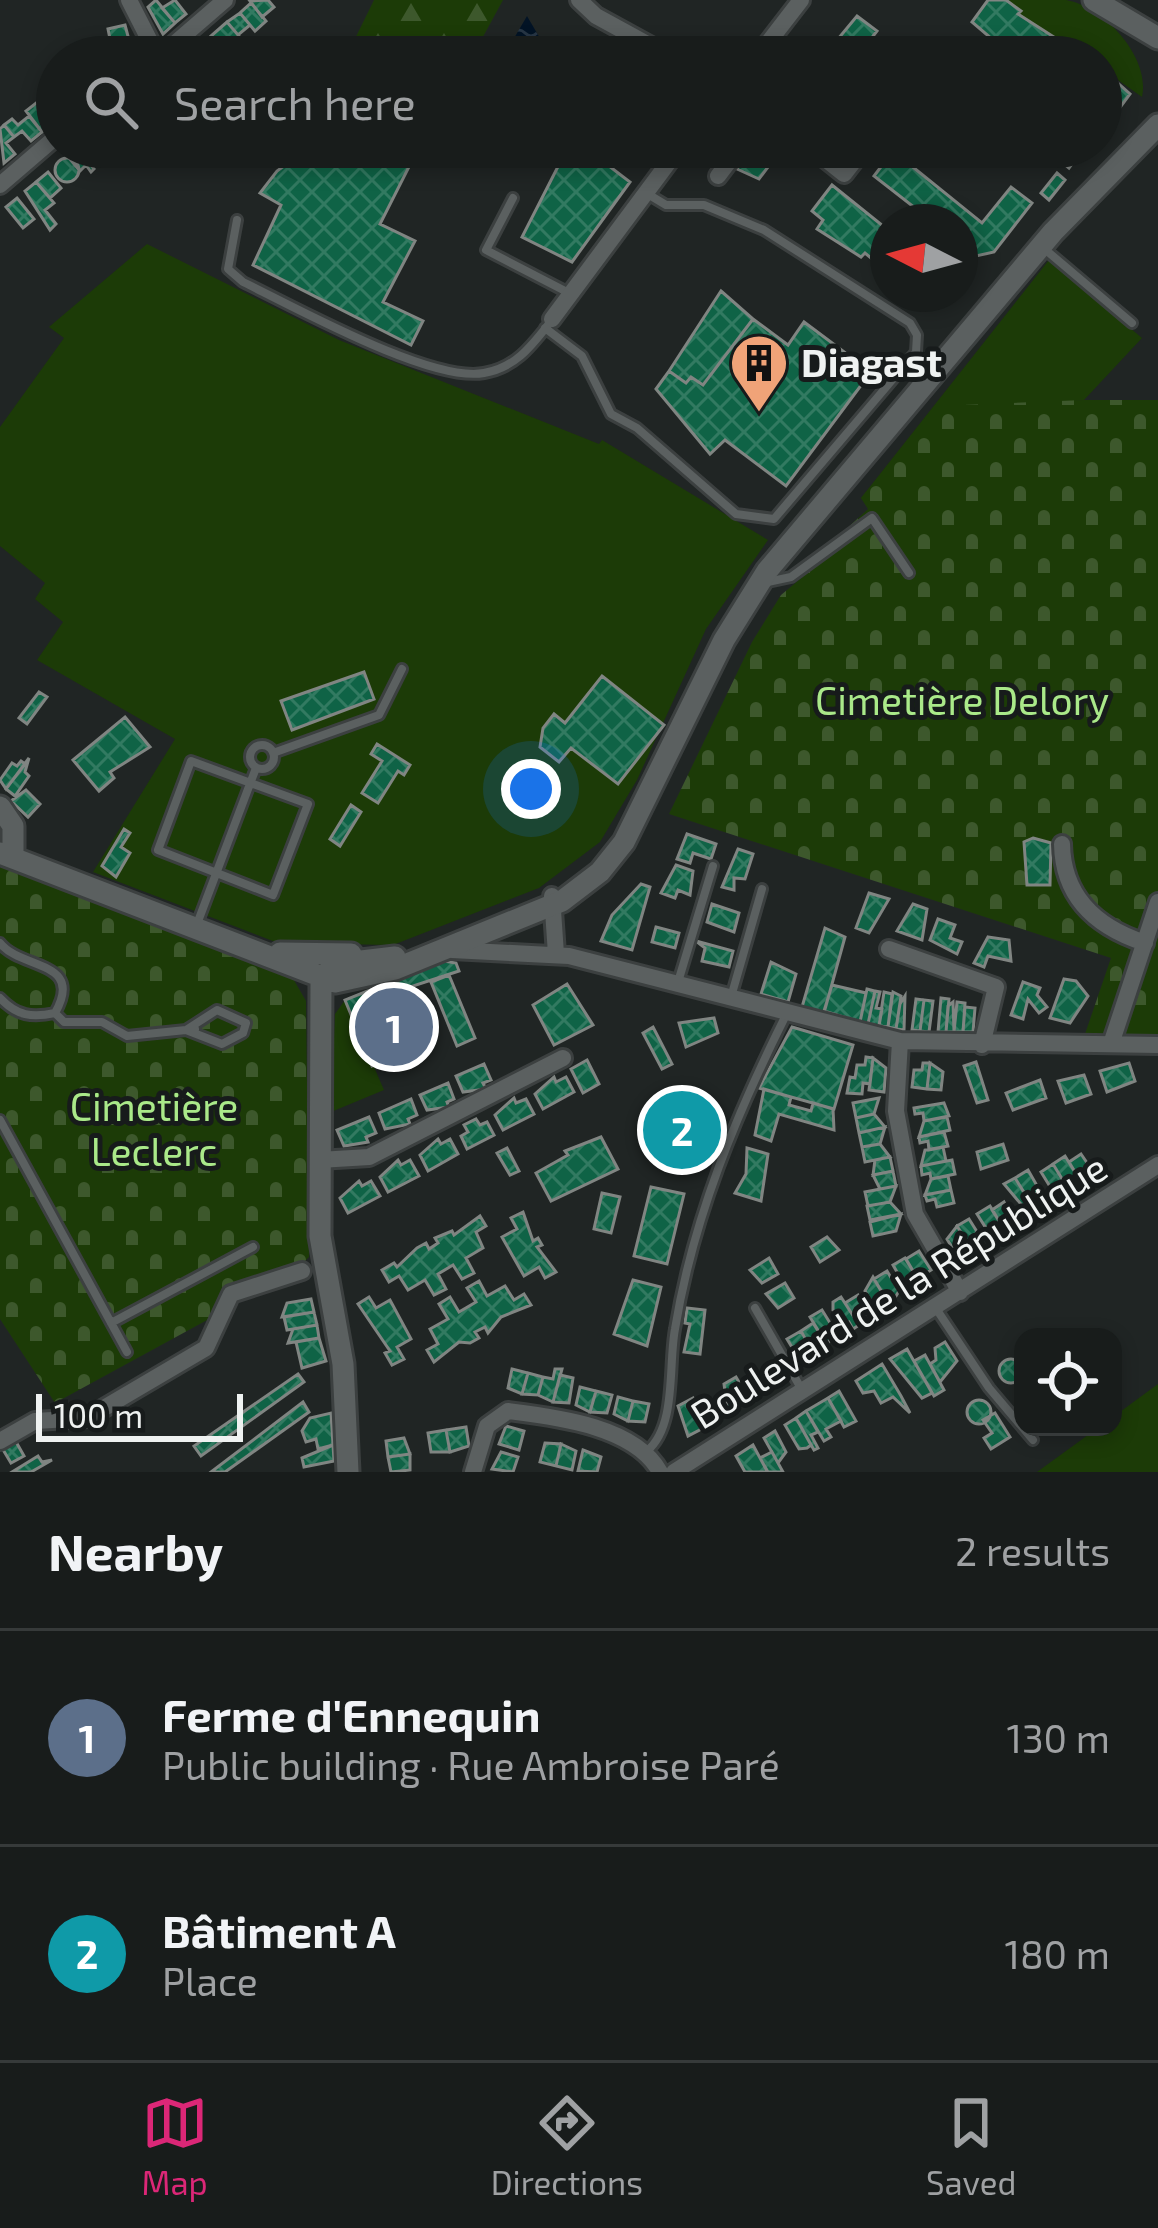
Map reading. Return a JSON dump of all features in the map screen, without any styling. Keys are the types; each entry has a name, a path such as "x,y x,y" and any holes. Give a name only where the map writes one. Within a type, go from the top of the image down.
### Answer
{"street":[{"path":"129,0 148,36"},
{"path":"183,36 225,0"},
{"path":"579,0 596,16 632,36"},
{"path":"773,36 801,0"},
{"path":"1094,0 1158,38"},
{"path":"1128,23 1158,55"},
{"path":"1122,163 1158,125"},
{"path":"1110,176 1158,145"},
{"path":"0,185 36,154"},
{"path":"549,323 664,168"},
{"path":"718,176 724,168"},
{"path":"0,807 13,826 6,854 247,945 321,979 387,978 588,883 624,842 724,640 758,584 1041,246 1118,168"},
{"path":"1062,844 1065,873 1080,903 1110,929 1145,943"},
{"path":"321,1114 321,979 336,964 382,960 553,899"},
{"path":"553,899 556,954"},
{"path":"1112,1044 1158,902"},
{"path":"247,945 280,953 412,950"},
{"path":"889,949 996,987 982,1045"},
{"path":"445,950 556,954 900,1041 1158,1045"},
{"path":"280,953 321,979"},
{"path":"348,1472 343,1364 320,1246 319,1160 331,998 358,980"},
{"path":"900,1041 896,1111 915,1214 961,1292"},
{"path":"319,1160 370,1157 563,1058"},
{"name":"Boulevard de la République","path":"674,1472 1158,1165"},
{"path":"0,1441 35,1421 87,1418 206,1348 231,1294 302,1271"},
{"path":"473,1472 487,1426 508,1411 617,1436 647,1451 660,1472"}],"lane":[{"path":"237,220 228,269 243,282 418,361 486,373 525,356 549,323 582,356 611,414 638,428 736,514 774,519 916,352 917,335 910,323 764,230 704,205 666,205 646,193"},
{"path":"513,198 486,250 571,293"},
{"path":"1041,246 1132,323"},
{"path":"758,584 790,577 872,518 909,573"},
{"path":"273,753 379,716 402,669"},
{"path":"256,768 250,761 253,749 264,745 273,753"},
{"path":"256,768 272,764 273,753"},
{"path":"191,761 250,784 308,804 273,895 158,850 191,761"},
{"path":"196,925 256,768"},
{"path":"677,984 713,866"},
{"path":"730,998 763,889"},
{"path":"0,943 16,958 47,966 55,973 64,995 55,1013"},
{"path":"0,998 24,1016 55,1013"},
{"path":"55,1013 64,1022 101,1022 127,1036 190,1030 222,1044 243,1033 246,1023 217,1010 190,1030"},
{"path":"647,1451 664,1435 674,1330 705,1206 751,1085 786,1014"},
{"path":"0,1120 127,1352"},
{"path":"111,1322 253,1247"},
{"path":"935,1307 989,1388 1033,1440"},
{"path":"755,1308 802,1391"}],"green space":[{"path":"374,0 503,0 483,36 356,36"},
{"path":"998,0 1080,4 1121,36 1047,36 1018,14 1020,10"},
{"path":"1122,37 1139,66 1142,97 1122,83"},
{"path":"147,244 339,340 599,444 602,440 768,540 706,629 637,780 600,842 539,888 393,945 278,943 93,872 175,739 37,660 63,622 35,599 45,583 0,546 0,427 64,338 49,327"},
{"path":"1049,260 1142,338 1084,400 1065,402 910,566 861,498"},
{"name":"Cimetière Delory","path":"1158,400 1158,1035 1085,1034 1111,958 669,814 752,642 781,595 847,540 842,533 868,509 861,498 937,406"},
{"name":"Cimetière Leclerc","path":"13,867 291,975 306,1001 309,1257 303,1263 225,1285 209,1319 55,1403 0,1319 0,868"},
{"path":"345,1000 384,1090 331,1112 335,1014"},
{"path":"1158,1384 1158,1472 1037,1472 1087,1436 1122,1436 1122,1410"}],"water":[{"path":"527,16 539,36 515,36"}],"building":[{"path":"156,0 175,23 163,34 148,7"},
{"path":"175,0 186,14 175,23 162,8"},
{"path":"268,0 274,7 262,17 250,1"},
{"path":"988,0 1006,0 1021,11 1018,14 1052,36 988,36 972,22"},
{"path":"251,3 266,21 255,31 240,13"},
{"path":"240,13 250,25 238,35 227,22"},
{"path":"857,16 877,31 873,36 840,36"},
{"path":"227,22 239,36 211,36"},
{"path":"125,25 128,36 109,36 108,29"},
{"path":"36,103 36,124 26,111"},
{"path":"29,116 36,125 36,137 31,141 22,131 14,137 4,125 12,119 18,125"},
{"path":"4,125 14,137 6,143 15,154 4,163 0,129"},
{"path":"56,168 78,168 75,178 67,182 55,170"},
{"path":"408,168 380,224 415,241 383,302 423,321 411,345 253,265 281,205 260,193 277,171"},
{"path":"557,168 612,168 630,182 572,262 522,237"},
{"path":"738,168 767,168 759,179"},
{"path":"880,168 914,168 959,204 910,204 874,176"},
{"path":"48,172 61,188 50,198 36,182"},
{"path":"1057,173 1065,180 1049,200 1041,193"},
{"path":"36,182 54,203 45,210 56,224 50,230 25,191"},
{"path":"832,185 870,216 870,257 865,253 861,257 817,229 823,220 812,211"},
{"path":"1011,187 1032,203 994,252 978,256 978,220 982,223"},
{"path":"17,198 34,219 23,228 6,207"},
{"path":"721,291 753,319 703,385 691,377 686,383 669,371"},
{"name":"Diagast","path":"753,319 788,345 804,322 871,372 786,486 725,440 710,454 656,389 669,371 686,383 691,377 703,385"},
{"path":"364,672 374,699 292,730 281,701"},
{"path":"602,676 664,725 618,784 571,748 559,762 540,747 543,728 554,714 565,723"},
{"path":"39,692 47,697 27,724 19,718"},
{"path":"125,717 150,747 110,772 114,778 99,791 73,760"},
{"path":"377,744 410,765 404,775 398,771 378,803 362,793 382,761 371,754"},
{"path":"29,758 25,772 29,776 15,796 6,789"},
{"path":"21,761 25,764 6,789 0,780 12,763 17,766"},
{"path":"26,790 40,804 28,817 11,801"},
{"path":"351,805 361,812 340,846 330,839"},
{"path":"124,829 130,833 121,847 130,853 116,877 102,866"},
{"path":"687,834 716,844 711,859 693,853 690,863 677,859"},
{"path":"1033,838 1051,843 1050,885 1027,885 1024,842"},
{"path":"738,849 753,854 745,879 734,878 734,890 722,887"},
{"path":"676,865 693,871 690,895 678,890 675,898 661,893"},
{"path":"641,884 650,887 632,950 601,941 612,915"},
{"path":"869,893 889,899 869,933 856,928"},
{"path":"712,904 739,913 734,932 707,922"},
{"path":"913,904 927,909 922,940 897,931"},
{"path":"938,919 955,925 950,938 962,942 957,954 930,940"},
{"path":"656,927 679,933 675,948 652,942"},
{"path":"825,928 845,937 824,1013 802,1007"},
{"path":"988,937 1009,940 1011,961 988,956 984,967 974,963"},
{"path":"696,941 733,951 729,967 702,961 705,948"},
{"path":"444,961 456,963 459,971 398,991 394,981"},
{"path":"771,962 796,974 788,1002 761,994"},
{"path":"449,975 475,1038 457,1046 431,982"},
{"path":"1064,979 1076,981 1088,996 1070,1023 1050,1018"},
{"path":"1023,982 1040,988 1037,995 1047,1007 1039,1013 1028,999 1023,1019 1011,1015"},
{"path":"385,984 391,999 364,1009 385,1061 372,1066 345,1000"},
{"path":"567,984 593,1025 554,1045 533,1005"},
{"path":"832,985 866,993 860,1022 824,1011"},
{"path":"867,989 875,991 868,1024 860,1022"},
{"path":"875,991 880,992 876,1008 882,1009 879,1026 868,1024"},
{"path":"884,992 892,994 888,1027 879,1026"},
{"path":"893,992 901,996 896,1029 888,1027"},
{"path":"905,996 904,1030 896,1029 900,1004"},
{"path":"941,998 949,999 946,1032 938,1032"},
{"path":"916,999 924,1000 920,1031 912,1030"},
{"path":"924,1000 933,1001 929,1032 920,1031"},
{"path":"953,1002 954,1032 946,1032 948,1006"},
{"path":"957,1002 965,1003 963,1032 954,1032"},
{"path":"965,1007 975,1008 973,1032 963,1032"},
{"path":"714,1018 718,1033 686,1047 679,1023"},
{"path":"653,1027 672,1064 662,1069 643,1033"},
{"path":"792,1027 853,1045 834,1109 759,1088"},
{"path":"409,1040 412,1050 385,1061 381,1051"},
{"path":"866,1057 873,1058 870,1084 863,1083 862,1094 847,1093 850,1077 855,1078 857,1065 865,1065"},
{"path":"873,1058 886,1068 884,1092 869,1090"},
{"path":"587,1060 599,1084 583,1093 571,1069"},
{"path":"976,1062 988,1100 977,1103 964,1066"},
{"path":"923,1063 930,1063 927,1089 912,1087 914,1070 922,1070"},
{"path":"930,1063 943,1072 941,1090 927,1089"},
{"path":"1129,1063 1135,1081 1107,1092 1100,1071"},
{"path":"484,1064 491,1080 483,1083 486,1089 463,1092 456,1076"},
{"path":"1084,1075 1091,1094 1066,1103 1058,1081"},
{"path":"554,1077 556,1082 566,1077 574,1092 543,1109 535,1094"},
{"path":"1040,1080 1046,1098 1013,1110 1006,1093"},
{"path":"448,1083 454,1099 447,1102 449,1107 427,1110 420,1095"},
{"path":"764,1089 791,1097 789,1105 811,1111 813,1103 833,1109 834,1130 779,1114 771,1141 755,1135"},
{"path":"674,1094 707,1100 689,1170 657,1163"},
{"path":"514,1098 516,1103 526,1099 534,1114 503,1130 495,1115"},
{"path":"879,1098 874,1114 856,1118 853,1103"},
{"path":"411,1099 417,1115 408,1119 410,1124 385,1129 379,1113"},
{"path":"944,1103 949,1116 924,1121 923,1113 915,1114 914,1108"},
{"path":"874,1114 885,1127 859,1133 856,1118"},
{"path":"369,1117 376,1133 366,1137 368,1142 344,1146 337,1130"},
{"path":"947,1117 950,1130 919,1137 924,1121"},
{"path":"476,1119 480,1125 487,1122 494,1135 467,1149 461,1136 468,1132 464,1125"},
{"path":"885,1127 880,1144 862,1147 859,1133"},
{"path":"944,1132 948,1146 929,1150 928,1141 920,1143 919,1137"},
{"path":"601,1137 618,1169 551,1201 536,1173 568,1155 565,1151"},
{"path":"438,1139 441,1144 450,1139 458,1154 428,1171 420,1155"},
{"path":"880,1144 890,1157 865,1162 862,1147"},
{"path":"1003,1144 1008,1160 981,1169 977,1152"},
{"path":"943,1147 946,1161 921,1166 925,1150"},
{"path":"507,1148 519,1171 510,1175 497,1153"},
{"path":"747,1148 768,1154 761,1201 735,1193 746,1174"},
{"path":"1081,1154 1096,1176 1078,1177 1069,1162"},
{"path":"1065,1156 1078,1177 1070,1192 1053,1164"},
{"path":"890,1157 893,1171 873,1175 875,1160"},
{"path":"398,1160 401,1165 410,1160 419,1176 388,1192 380,1177"},
{"path":"952,1160 955,1174 931,1179 930,1173 922,1175 921,1166"},
{"path":"1053,1164 1070,1192 1065,1195 1061,1189 1054,1193 1041,1172"},
{"path":"1028,1170 1040,1191 1034,1195 1043,1209 1037,1213 1015,1178"},
{"path":"893,1171 896,1186 880,1189 873,1175"},
{"path":"948,1176 951,1190 925,1195 931,1179"},
{"path":"1015,1178 1037,1213 1031,1216 1004,1184"},
{"path":"359,1181 362,1186 371,1181 380,1196 348,1213 340,1198"},
{"path":"896,1186 890,1202 868,1206 865,1192"},
{"path":"651,1187 684,1194 667,1264 634,1256"},
{"path":"951,1190 954,1203 937,1207 935,1199 927,1201 925,1195"},
{"path":"602,1193 620,1197 611,1233 594,1229"},
{"path":"890,1202 901,1214 870,1220 867,1206"},
{"path":"1004,1202 1013,1218 1006,1232 992,1210"},
{"path":"990,1206 1006,1232 1000,1236 996,1229 989,1233 977,1214"},
{"path":"523,1212 533,1241 538,1238 542,1245 537,1247 556,1272 545,1278 539,1267 524,1276 502,1237 517,1229 511,1218"},
{"path":"901,1214 896,1231 873,1236 870,1222"},
{"path":"480,1216 486,1226 476,1232 483,1248 466,1258 474,1273 462,1279 453,1265 438,1274 446,1289 434,1295 425,1280 408,1290 399,1276 389,1282 382,1270 394,1263 397,1267 417,1248 426,1243 429,1249 438,1243 435,1238 452,1231 454,1235"},
{"path":"969,1219 981,1238 974,1253 957,1226"},
{"path":"957,1226 974,1253 968,1257 963,1250 956,1254 947,1239"},
{"path":"827,1237 839,1250 820,1262 811,1247"},
{"path":"919,1251 931,1270 923,1275 928,1282 922,1286 906,1259"},
{"path":"769,1258 778,1274 762,1283 750,1270"},
{"path":"905,1258 922,1286 917,1289 912,1282 905,1286 893,1265"},
{"path":"887,1271 899,1291 890,1306 874,1279"},
{"path":"873,1277 890,1306 885,1309 881,1302 874,1306 865,1291"},
{"path":"633,1280 661,1287 647,1346 614,1334"},
{"path":"479,1281 487,1296 505,1286 514,1300 524,1294 531,1305 501,1317 488,1333 485,1327 475,1332 479,1338 459,1342 434,1362 427,1350 438,1344 430,1329 448,1319 439,1304 450,1297 459,1312 476,1302 467,1288"},
{"path":"785,1283 794,1298 778,1308 766,1294"},
{"path":"858,1295 867,1311 859,1325 845,1303"},
{"path":"369,1297 376,1308 390,1300 411,1339 397,1347 404,1359 392,1365 385,1353 390,1351 358,1304"},
{"path":"841,1297 859,1325 853,1329 849,1322 842,1326 833,1310 833,1302"},
{"path":"311,1299 314,1312 282,1317 287,1303"},
{"path":"687,1308 705,1310 700,1354 684,1352 690,1324 685,1323"},
{"path":"822,1310 835,1331 827,1345 810,1317"},
{"path":"314,1312 317,1325 287,1330 284,1317"},
{"path":"813,1323 827,1345 821,1349 817,1343 810,1347 801,1331"},
{"path":"317,1325 319,1338 288,1343 293,1329"},
{"path":"801,1331 810,1347 802,1351 806,1358 801,1362 787,1339"},
{"path":"319,1338 326,1361 302,1368 296,1342"},
{"path":"945,1342 957,1361 940,1382 930,1364 936,1360 935,1348"},
{"path":"907,1349 932,1393 922,1398 890,1359"},
{"path":"925,1355 944,1390 934,1396 914,1361"},
{"path":"1011,1359 1014,1383 1006,1383 999,1376 999,1366"},
{"path":"882,1364 910,1413 893,1397 881,1403 874,1391 863,1393 856,1381"},
{"path":"512,1369 528,1373 522,1394 508,1388"},
{"path":"555,1369 562,1369 553,1402 538,1395 543,1377 553,1379"},
{"path":"528,1373 543,1377 538,1395 522,1394"},
{"path":"298,1374 304,1382 201,1456 194,1446"},
{"path":"560,1375 573,1378 569,1403 553,1402"},
{"path":"736,1377 743,1389 763,1380 768,1389 728,1414 724,1384"},
{"path":"580,1387 596,1391 590,1412 576,1405"},
{"path":"596,1391 612,1395 607,1413 590,1412"},
{"path":"839,1391 856,1421 844,1427 828,1398"},
{"path":"618,1397 633,1401 628,1421 614,1414"},
{"path":"693,1398 707,1426 688,1436 678,1406"},
{"path":"828,1398 841,1421 826,1429 831,1437 824,1441 806,1411"},
{"path":"979,1400 991,1412 979,1424 967,1412"},
{"path":"633,1401 649,1404 645,1422 628,1421"},
{"path":"303,1402 309,1412 225,1472 211,1472"},
{"path":"806,1411 818,1432 811,1435 818,1448 814,1450 796,1418"},
{"path":"331,1413 333,1445 318,1449 316,1439 306,1442 302,1431 310,1418"},
{"path":"995,1413 1010,1437 991,1449 984,1438 992,1433 983,1420"},
{"path":"796,1418 811,1445 807,1448 799,1449 785,1425"},
{"path":"506,1426 524,1431 519,1450 499,1444"},
{"path":"466,1427 469,1446 450,1452 446,1430"},
{"path":"446,1430 450,1452 431,1452 428,1433"},
{"path":"775,1431 786,1452 778,1463 764,1438"},
{"path":"404,1438 410,1454 388,1457 386,1441"},
{"path":"15,1440 24,1456 11,1463 2,1448"},
{"path":"545,1443 561,1444 556,1466 540,1462"},
{"path":"561,1444 576,1451 572,1470 556,1466"},
{"path":"333,1445 334,1461 304,1467 302,1458"},
{"path":"753,1445 765,1472 745,1472 736,1456"},
{"path":"583,1450 601,1457 597,1472 578,1471"},
{"path":"501,1452 518,1457 513,1472 492,1469"},
{"path":"772,1452 783,1472 768,1472 760,1458"},
{"path":"410,1454 410,1470 391,1472 388,1457"},
{"path":"38,1456 42,1462 52,1460 31,1472 12,1472"}],"place":[{"name":"Diagast","path":"759,414"},
{"name":"Ferme d'Ennequin","path":"394,1027"},
{"name":"Bâtiment A","path":"682,1130"}]}
